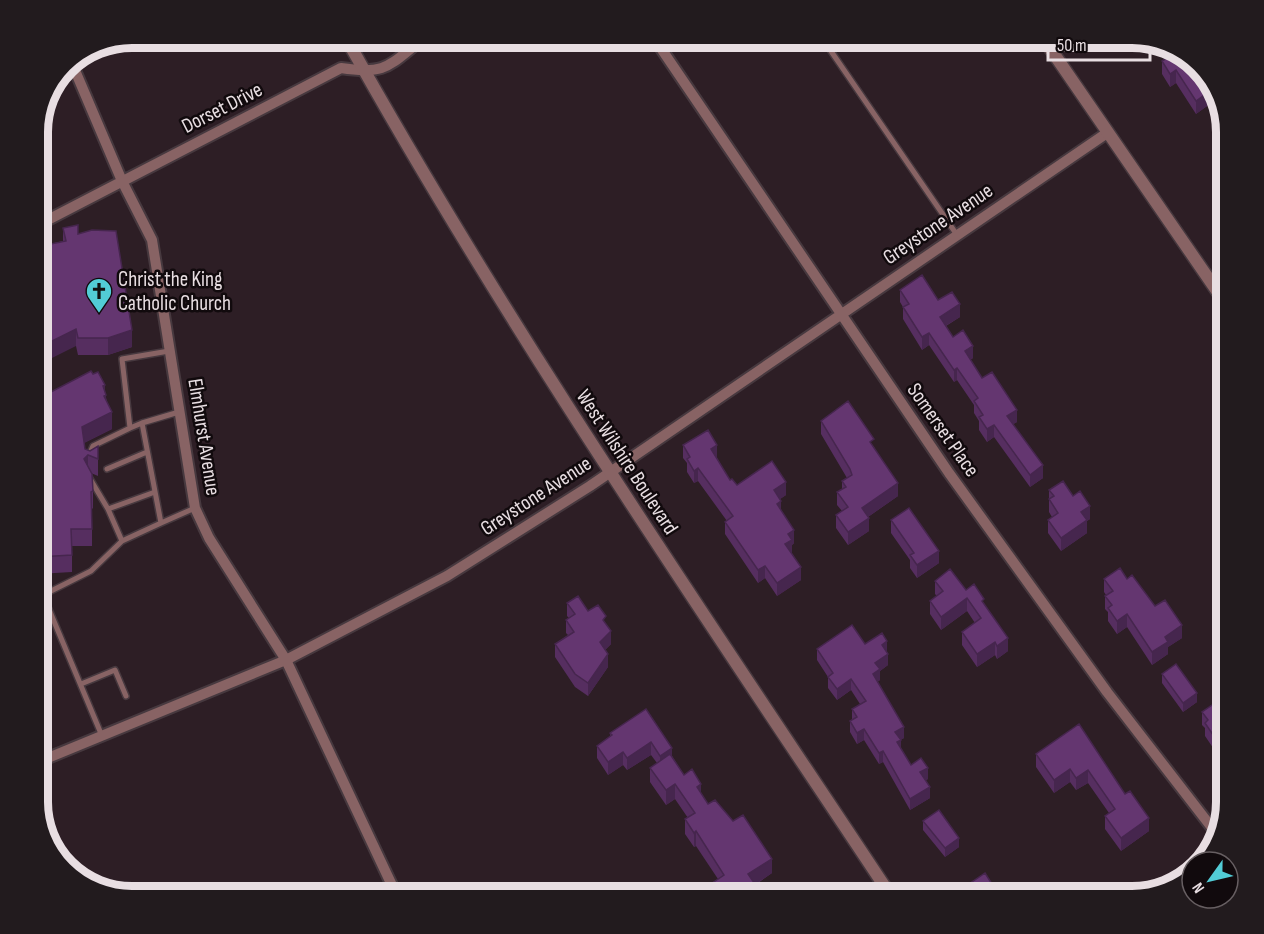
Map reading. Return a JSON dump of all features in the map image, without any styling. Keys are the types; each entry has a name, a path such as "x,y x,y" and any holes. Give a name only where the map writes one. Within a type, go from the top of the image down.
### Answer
{"street":[{"name":"West Wilshire Boulevard","path":"352,48 485,274 610,472 884,886"},
{"name":"Dorset Drive","path":"48,220 341,68 365,72 385,69 411,48"},
{"name":"Somerset Place","path":"661,48 949,473 1107,692 1212,828"},
{"path":"1050,48 1216,288"},
{"name":"Elmhurst Avenue","path":"75,71 122,181 153,240 195,508 214,548 286,660 392,886"},
{"name":"Greystone Avenue","path":"48,758 286,660 447,576 610,472 1107,134"}],"lane":[{"path":"829,48 957,235"},
{"path":"130,428 122,359 170,351"},
{"path":"89,463 89,452 93,446 142,423 180,412"},
{"path":"142,423 161,523"},
{"path":"106,469 147,452"},
{"path":"89,477 108,509 122,541"},
{"path":"108,509 155,492"},
{"path":"48,593 91,571 122,541 195,508"},
{"path":"48,614 81,684 102,736"},
{"path":"81,684 115,670 126,696"}],"building":[{"path":"1169,57 1183,65 1199,81 1206,94 1196,101 1176,70 1170,74 1162,61"},
{"name":"Christ the King Catholic Church","path":"78,225 78,234 92,230 116,231 132,330 108,338 78,338 76,329 48,343 48,245 66,241 63,228"},
{"path":"922,275 938,300 952,292 960,304 940,317 953,337 963,330 973,346 965,351 982,378 992,372 1017,410 1007,416 1043,465 1030,475 994,425 987,429 979,417 983,415 974,401 978,398 957,368 954,370 929,333 922,337 903,307 909,304 900,290"},
{"path":"91,371 93,374 98,372 105,385 103,386 106,395 104,396 112,412 82,427 85,449 90,451 98,446 98,459 88,455 84,459 92,474 92,529 71,529 72,555 48,556 48,386 51,392"},
{"path":"848,401 874,439 870,442 898,483 862,508 869,518 848,532 836,515 848,507 837,492 846,487 842,481 852,475 821,421"},
{"path":"708,430 717,445 711,449 730,480 732,479 737,485 772,461 786,482 774,490 781,501 777,504 794,530 788,534 792,540 785,544 801,567 777,583 765,566 758,570 725,522 733,516 698,468 694,471 687,459 690,457 683,445"},
{"path":"1063,481 1073,496 1080,491 1090,506 1081,512 1087,520 1061,538 1048,520 1058,513 1049,499 1054,496 1049,490"},
{"path":"909,508 939,551 917,565 910,555 914,553 891,520"},
{"path":"1120,568 1127,579 1132,575 1155,606 1165,600 1182,625 1165,637 1168,642 1152,652 1127,614 1117,621 1108,608 1112,605 1105,596 1113,591 1104,579"},
{"path":"950,569 966,590 974,584 984,599 982,601 1008,638 997,646 995,642 977,654 962,632 981,618 967,598 941,617 930,601 943,591 935,581"},
{"path":"578,596 588,611 598,605 606,616 603,620 611,631 600,642 608,654 588,683 575,674 555,644 574,632 566,620 575,614 567,603"},
{"path":"852,625 865,644 882,633 887,641 882,645 888,654 875,663 880,669 873,674 904,727 895,732 901,740 897,742 911,765 921,758 928,768 920,772 930,787 910,799 883,751 879,753 864,729 857,733 850,721 857,717 852,709 866,701 851,679 837,689 828,677 833,673 817,649"},
{"path":"1176,664 1197,693 1183,703 1162,674"},
{"path":"1216,702 1216,739 1205,723 1208,720 1202,712"},
{"path":"646,709 672,748 660,756 651,742 627,758 623,752 608,762 597,746 612,735 610,733"},
{"path":"1079,724 1125,794 1130,791 1149,818 1121,838 1105,816 1115,809 1088,770 1076,778 1070,769 1054,780 1036,754"},
{"path":"670,754 684,775 692,769 701,784 697,787 708,804 715,800 733,821 743,815 772,859 748,874 756,886 708,886 724,875 696,831 694,833 685,819 695,813 675,784 666,790 650,768"},
{"path":"939,810 959,838 945,848 923,821"},
{"path":"985,873 993,886 970,886 969,884"}],"place":[{"name":"Christ the King Catholic Church","path":"99,314"}]}
